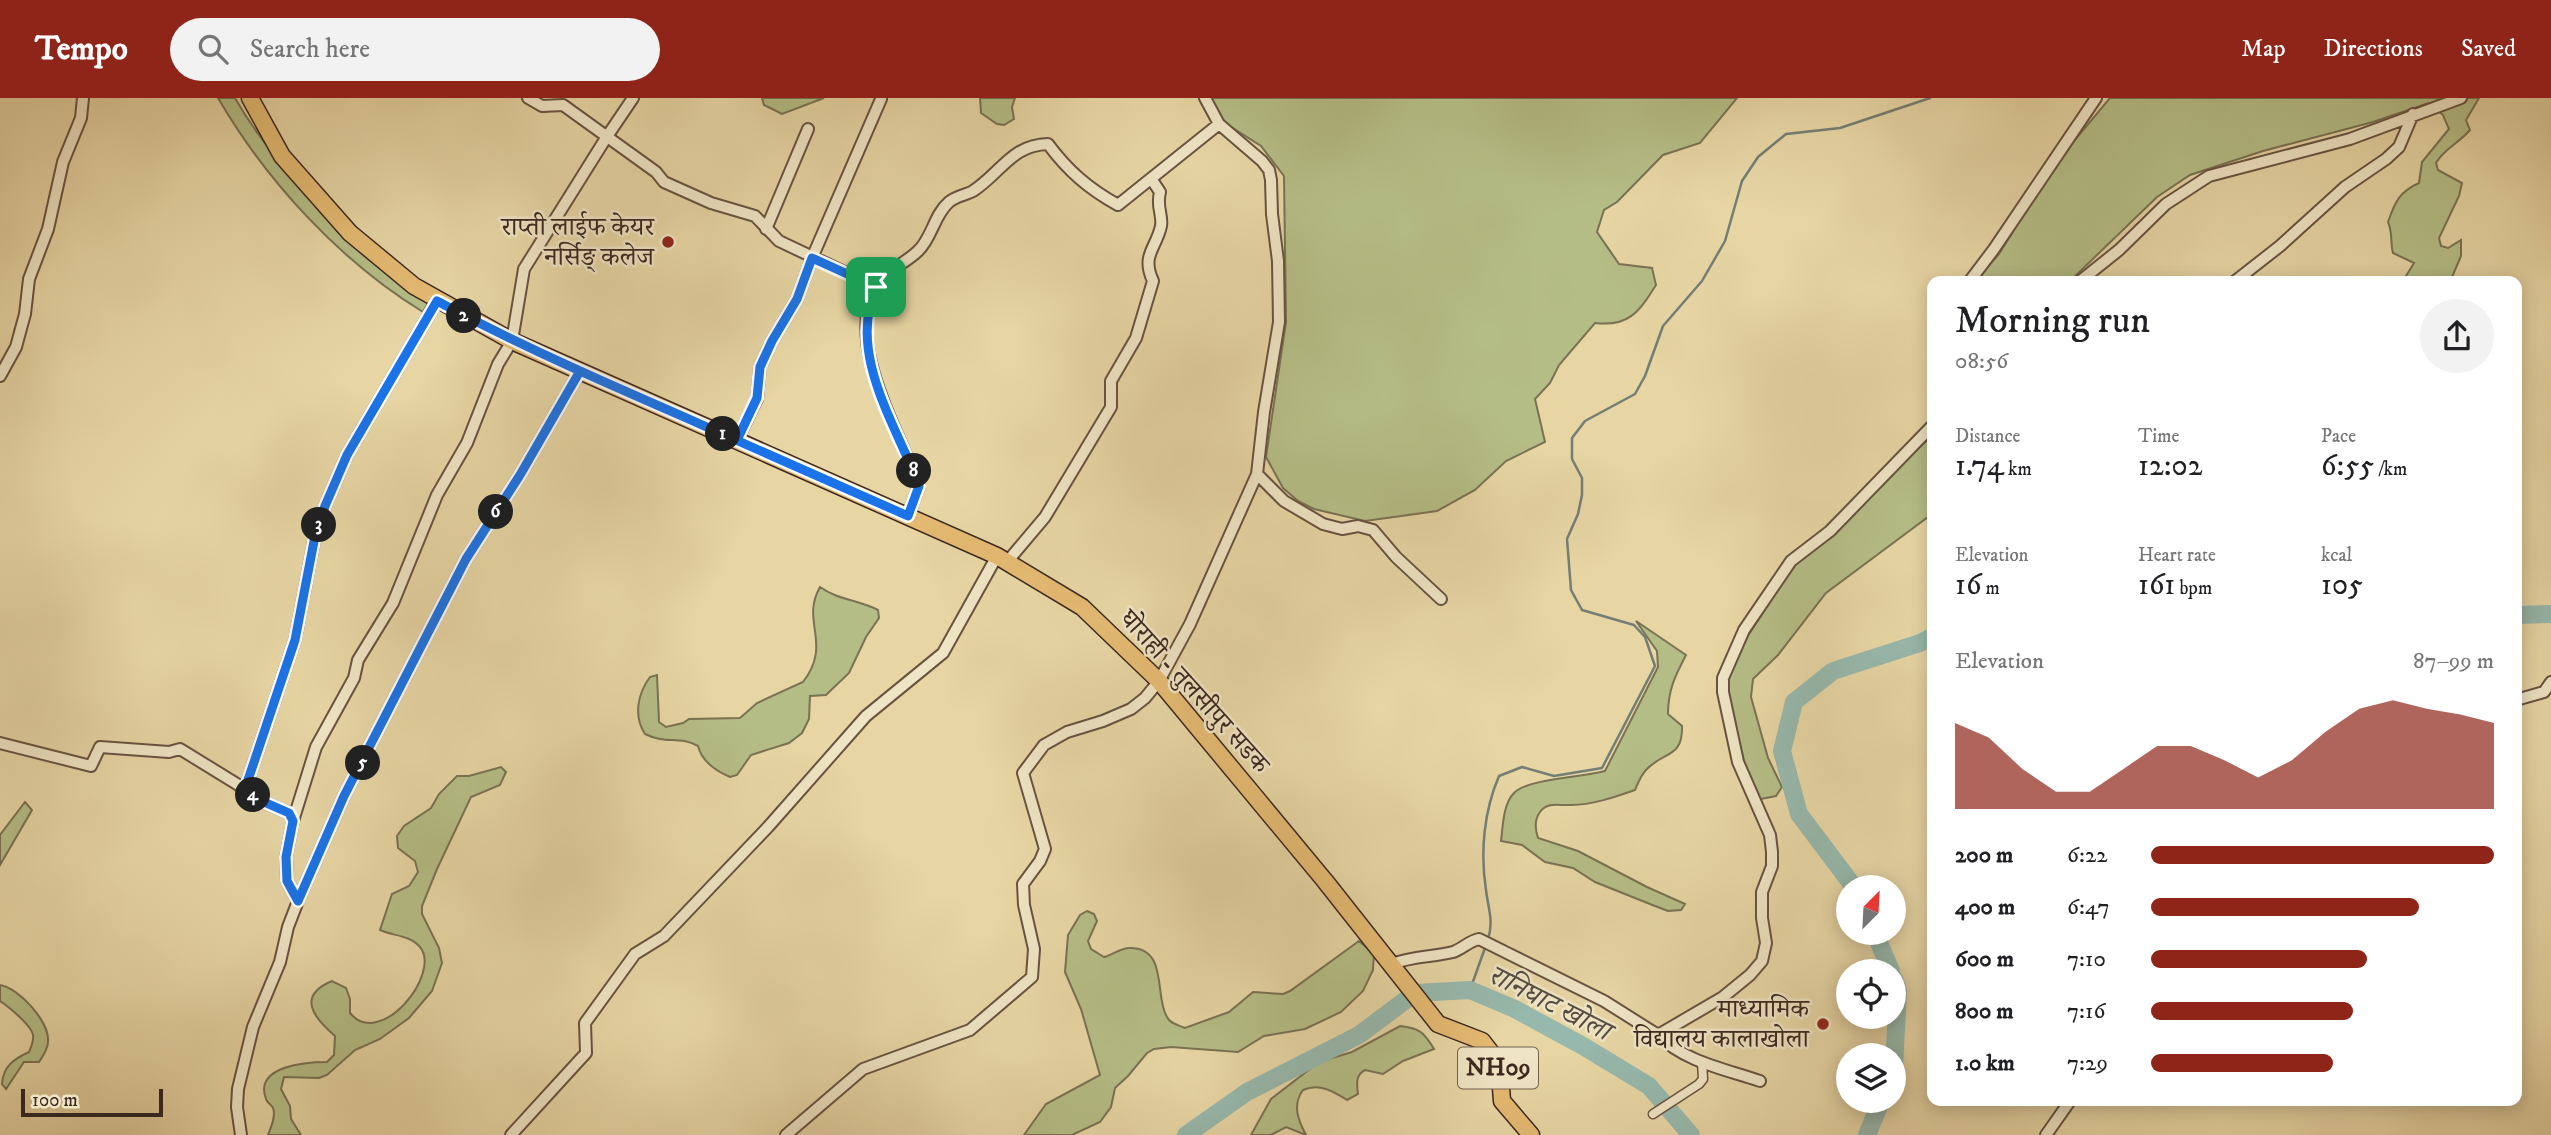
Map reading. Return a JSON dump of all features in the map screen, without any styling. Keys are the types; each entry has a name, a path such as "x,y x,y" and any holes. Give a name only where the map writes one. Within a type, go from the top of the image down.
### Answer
{"main road":[{"name":"घोराही - तुलसीपुर सडक","path":"250,98 282,156 350,233 414,286 437,301 512,341 1002,559 1082,607 1159,681 1392,964"},
{"name":"NH09","path":"1392,964 1438,1024 1482,1041 1500,1074 1502,1101 1531,1135"}],"street":[{"path":"0,376 16,347 25,314 29,279 48,229 52,201 80,118 83,98"},
{"path":"528,98 542,106 563,105 656,172 664,182 711,203 755,216 779,241 876,287"},
{"path":"298,901 287,881 286,857 293,821 316,747 354,678 358,660 393,603 437,495 467,443 494,373 512,341 524,269 633,98"},
{"path":"786,1135 863,1069 970,1030 1032,977 1034,949 1024,905 1023,884 1041,861 1045,849 1023,774 1044,745 1067,732 1130,709 1145,698 1159,681 1190,624 1257,474 1279,322 1278,261 1271,180 1269,170 1262,160 1219,124 1205,98"},
{"path":"1974,276 2096,98"},
{"path":"2086,276 2119,250 2166,204 2210,176 2350,139 2461,98"},
{"path":"737,440 757,398 760,367 797,299 881,99"},
{"path":"2242,276 2280,246 2345,187 2399,147 2413,114"},
{"path":"908,516 919,486 908,454 883,405 870,359 866,319 876,287 898,263 919,250 950,200 973,191 1012,157 1031,145 1048,145 1063,165 1089,188 1118,205 1219,124"},
{"path":"766,229 808,129"},
{"path":"511,1135 586,1053 585,1023 635,954 664,936 768,827 866,716 943,653 1002,559 1045,517 1111,407 1111,381 1136,338 1153,281 1147,268 1152,243 1161,225 1157,204 1160,192 1152,180"},
{"path":"245,789 295,640 315,536 325,506 347,455 437,301"},
{"path":"241,1135 237,1107 238,1089 253,1027 281,962 288,927 298,901 344,796 466,559 520,475 580,371"},
{"path":"1658,1035 1723,997 1750,975 1762,961 1766,943 1762,892 1772,866 1770,835 1738,762 1723,692 1723,678 1744,629 1790,561 1830,531 1927,435"},
{"path":"1257,474 1284,501 1323,524 1342,529 1358,526 1373,530 1396,558 1441,599"},
{"path":"2522,698 2544,692 2551,682"},
{"path":"0,743 91,766 100,747 169,752 180,749 264,802 289,813 293,821"},
{"path":"1392,964 1409,957 1455,951 1479,939 1632,1016 1672,1049 1760,1081"},
{"path":"1653,1114 1699,1084 1703,1079 1702,1062"},
{"path":"2046,1135 2066,1106"}],"green space":[{"path":"218,98 235,98 272,152 315,200 409,290 428,303 423,312 363,269 308,217 259,160"},
{"path":"762,98 824,98 782,114 764,105"},
{"path":"980,98 1015,98 1012,107 1014,119 1004,125 997,124 981,113"},
{"path":"1209,98 1737,98 1700,143 1663,155 1617,202 1604,210 1597,232 1619,264 1652,268 1656,285 1632,316 1616,323 1595,323 1559,365 1550,383 1535,399 1545,442 1506,461 1475,490 1437,511 1365,521 1314,509 1298,501 1283,488 1266,457 1286,322 1284,176 1261,146 1225,123"},
{"path":"2110,98 2479,98 2466,120 2470,130 2436,163 2438,170 2462,183 2459,196 2439,238 2441,246 2448,248 2461,240 2461,256 2453,276 2406,276 2414,263 2393,253 2388,222 2399,198 2419,183 2422,162 2449,129 2443,115 2429,103 2190,175 2157,197 2075,276 1980,276 1999,254 2058,160"},
{"path":"1927,442 1927,518 1826,593 1778,655 1753,679 1751,697 1768,758 1782,787 1776,796 1761,799 1756,795 1745,765 1730,706 1728,678 1738,651 1796,562 1835,534"},
{"path":"820,587 834,595 878,610 879,618 866,637 849,673 826,695 810,696 809,719 802,733 789,743 751,755 737,775 730,777 710,765 698,746 645,734 639,720 638,705 642,690 650,677 657,675 659,722 666,727 689,719 740,718 757,703 803,682 812,668 815,656 813,611"},
{"path":"1636,621 1686,655 1673,683 1668,705 1668,714 1682,726 1679,744 1671,753 1646,770 1635,790 1587,804 1547,806 1537,818 1536,831 1538,838 1578,851 1685,904 1681,910 1668,911 1595,882 1573,868 1545,862 1522,845 1501,841 1508,803 1520,788 1543,781 1605,771 1658,667 1657,651"},
{"path":"501,767 506,772 500,785 471,797 422,906 422,914 439,948 442,963 432,991 409,1018 380,1039 355,1050 327,1075 319,1078 284,1077 281,1089 290,1106 291,1119 301,1135 268,1135 274,1114 273,1108 267,1102 264,1088 268,1079 285,1068 327,1062 334,1055 335,1036 315,1015 312,1007 314,993 332,981 346,988 350,999 350,1013 363,1022 377,1022 405,1004 423,974 425,959 420,947 406,938 380,930 392,894 409,886 418,872 415,861 398,848 397,836 404,826 431,808 439,794 457,776 469,776"},
{"path":"25,802 32,810 0,865 0,835"},
{"path":"1087,911 1094,914 1097,921 1088,941 1091,949 1104,957 1129,948 1142,950 1150,956 1155,964 1167,1017 1172,1023 1185,1028 1229,1012 1253,992 1283,994 1290,991 1359,941 1374,954 1373,970 1363,991 1341,1012 1305,1029 1264,1036 1238,1052 1171,1047 1154,1049 1147,1053 1115,1088 1111,1107 1100,1122 1072,1135 1024,1135 1046,1104 1100,1075 1081,1009 1065,972 1068,935 1080,915"},
{"path":"0,985 16,992 32,1007 44,1025 48,1042 39,1062 24,1062 6,1089 2,1084 7,1068 14,1060 29,1052 33,1037 32,1031 24,1022 0,1001"},
{"path":"1400,1026 1420,1032 1434,1049 1403,1061 1383,1074 1365,1070 1358,1077 1358,1094 1347,1100 1320,1088 1303,1090 1297,1112 1306,1135 1286,1127 1271,1135 1251,1135 1271,1099 1319,1062 1352,1052"}],"waterway":[{"path":"1488,939 1491,920 1484,876 1484,846 1487,817 1499,776 1522,767 1554,776 1602,768 1655,666 1645,637 1634,625 1582,610 1571,590 1567,539 1578,514 1582,495 1582,478 1572,459 1572,438 1585,421 1635,394 1645,376 1663,326 1702,281 1725,241 1742,181 1758,157 1786,134 1840,128 1930,98"},
{"path":"2522,615 2551,614"},
{"name":"रानिघाट खोला","path":"1845,875 1799,814 1782,751 1794,702 1833,671 1927,640"},
{"path":"1470,990 1486,945"},
{"name":"रानिघाट खोला","path":"1880,945 1886,959"},
{"name":"रानिघाट खोला","path":"1186,1135 1247,1092 1359,1035 1415,993 1470,990 1515,1009 1649,1086 1691,1135"},
{"name":"रानिघाट खोला","path":"1895,1043 1896,1029"},
{"name":"रानिघाट खोला","path":"1867,1135 1876,1113"}],"place":[{"name":"राप्ती लाईफ केयर नर्सिङ् कलेज","path":"668,242"},
{"name":"माध्यामिक विद्यालय कालाखोला","path":"1823,1024"}],"route":[{"path":"812,258 876,287 866,319 870,359 883,405 908,454 919,486 908,516 580,371 520,475 466,559 366,758 344,796 298,901 287,881 286,857 293,821 289,813 264,802 245,789 295,640 315,536 325,506 347,455 371,411 437,301 512,341 737,440 757,398 760,367 797,299 812,258"}]}
